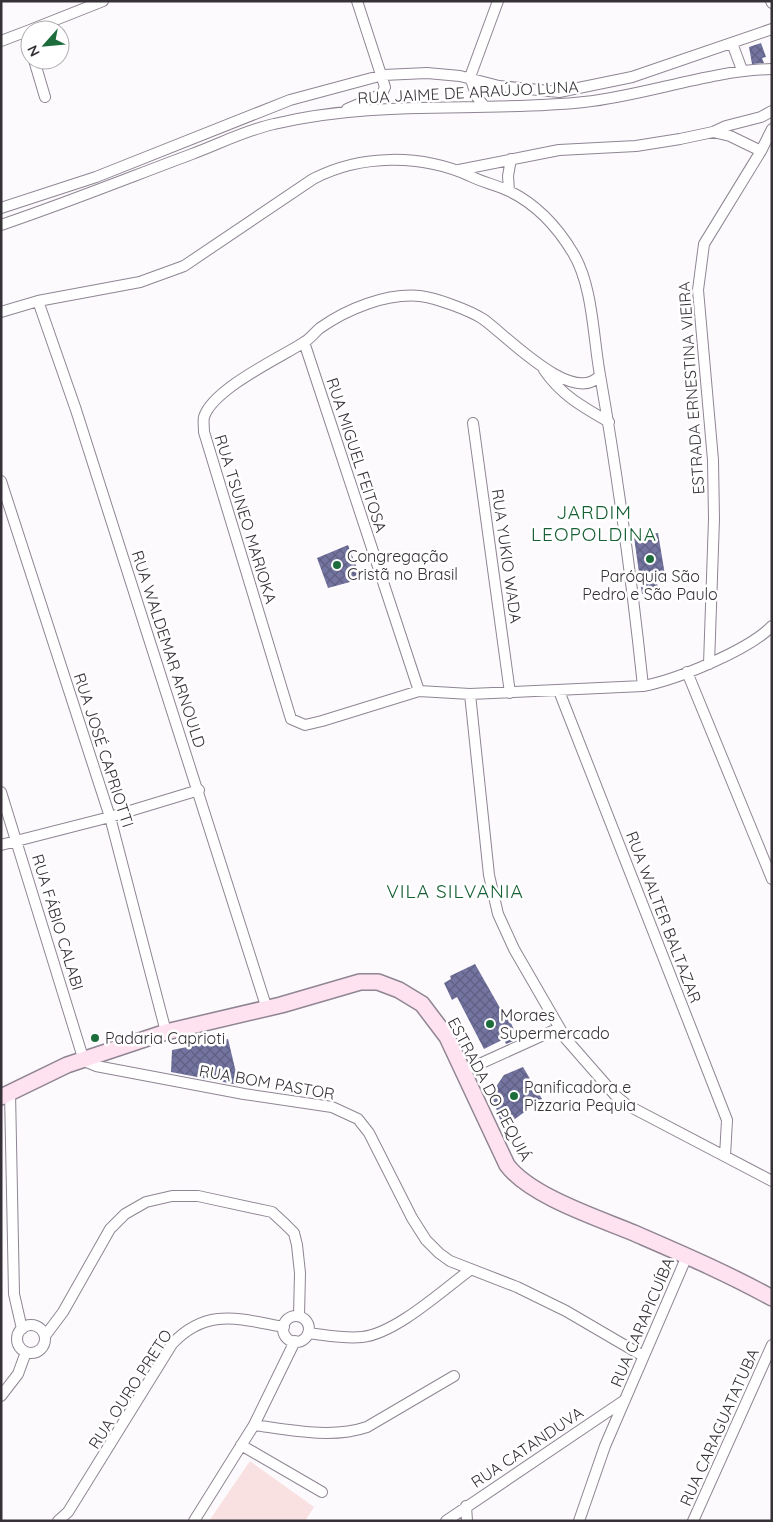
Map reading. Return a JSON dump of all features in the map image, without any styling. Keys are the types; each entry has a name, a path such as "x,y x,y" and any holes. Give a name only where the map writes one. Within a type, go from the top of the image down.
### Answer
{"main road":[{"name":"ESTRADA DO PEQUIÁ","path":"6,1095 67,1064 84,1061 166,1032 267,1008 360,982 378,982 399,990 422,1004 447,1037 507,1165 522,1181 561,1202 687,1256 772,1298"}],"street":[{"path":"56,20 103,1"},
{"path":"328,115 382,94 385,87 383,75 357,1"},
{"path":"484,106 477,97 470,77 498,1"},
{"name":"RUA JAIME DE ARAÚJO LUNA","path":"1,208 96,177 290,100 383,75 427,73 470,77 499,86 558,92 591,87 632,77 772,29"},
{"path":"1,41 20,34"},
{"path":"732,43 742,70"},
{"name":"RUA JAIME DE ARAÚJO LUNA","path":"1,224 66,203 273,124 381,108 583,102 637,95 699,77 742,70 772,69"},
{"path":"37,70 45,97"},
{"path":"458,170 559,150 636,146 713,132 726,126 761,117 772,111"},
{"name":"ESTRADA ERNESTINA VIEIRA","path":"709,664 714,519 713,460 698,290 700,265 704,244 761,151 772,129"},
{"path":"713,132 730,136 761,151"},
{"path":"1,312 38,301 140,282 184,266 296,189 328,171 349,165 416,160 458,170 508,191 530,204 555,226 574,254 585,281 609,422 643,686"},
{"path":"508,191 511,160"},
{"name":"RUA TSUNEO MARIOKA","path":"419,691 305,725 291,719 204,432 204,417 210,407 225,393 265,363 304,342 320,328 364,305 390,298 420,296 443,302 482,318 542,367 569,381 583,384 596,381 600,375"},
{"name":"RUA WALDEMAR ARNOULD","path":"38,301 76,410 267,1008"},
{"name":"RUA MIGUEL FEITOSA","path":"304,342 419,691"},
{"name":"RUA TSUNEO MARIOKA","path":"542,367 556,388 572,401 609,422"},
{"name":"RUA YUKIO WADA","path":"473,423 510,693"},
{"name":"RUA JOSÉ CAPRIOTTI","path":"1,481 110,817 166,1032"},
{"path":"419,691 470,694 643,686 659,683 709,664 764,634 772,626"},
{"path":"687,672 772,878"},
{"name":"RUA WALTER BALTAZAR","path":"559,691 727,1120 725,1156"},
{"path":"470,694 489,875 498,914 514,949 559,1028 589,1067 615,1095 655,1120 772,1181"},
{"path":"1,845 110,817 198,790"},
{"name":"RUA FÁBIO CALABI","path":"1,792 84,1061"},
{"path":"464,1071 559,1028"},
{"name":"RUA BOM PASTOR","path":"84,1061 96,1066 244,1094 332,1107 358,1119 370,1133 389,1175 426,1240 450,1261 517,1287 566,1311 643,1356"},
{"path":"6,1095 14,1294 22,1329 18,1342 26,1352"},
{"path":"26,1352 39,1351 44,1344 44,1336 63,1312 110,1229 125,1214 146,1202 172,1196 198,1196 272,1212 286,1224 294,1233 297,1245 300,1272 300,1316"},
{"name":"RUA CARAPICUÍBA","path":"579,1521 605,1446 687,1256"},
{"path":"308,1333 353,1337 374,1335 396,1324 470,1270"},
{"path":"194,1521 254,1425 295,1342 303,1339 308,1333 306,1321 300,1316 291,1317 284,1327 285,1335 295,1342"},
{"name":"RUA OURO PRETO","path":"58,1521 68,1512 172,1344 189,1328 215,1318 284,1327"},
{"path":"22,1329 35,1326 44,1336"},
{"name":"RUA CARAGUATATUBA","path":"693,1521 772,1345"},
{"path":"1,1396 18,1374 26,1352"},
{"path":"254,1425 334,1433 356,1431 367,1427 454,1376"},
{"name":"RUA CATANDUVA","path":"446,1521 626,1400"},
{"path":"241,1445 322,1492"},
{"path":"466,1506 467,1521"}],"shaded area":[{"path":"250,1461 314,1507 305,1521 209,1521"}],"building":[{"path":"761,43 766,57 762,58 764,63 752,64 749,47"},
{"name":"Paróquia São Pedro e São Paulo","path":"658,533 666,581 657,582 658,592 642,594 634,537"},
{"name":"Congregação Cristã no Brasil","path":"348,545 361,579 328,588 317,558"},
{"path":"475,964 504,1015 507,1014 518,1039 506,1044 504,1039 484,1049 457,997 452,1000 444,983 451,979 450,976"},
{"path":"228,1039 239,1085 171,1072 172,1050"},
{"path":"523,1067 542,1099 503,1128 491,1094 504,1075"}],"place":[{"name":"Paróquia São Pedro e São Paulo","path":"650,559"},
{"name":"Congregação Cristã no Brasil","path":"337,565"},
{"name":"Moraes Supermercado","path":"490,1024"},
{"name":"Padaria Caprioti","path":"95,1038"},
{"name":"Panificadora e Pizzaria Pequia","path":"514,1096"}],"district":[{"name":"JARDIM LEOPOLDINA","path":"594,523"},
{"name":"VILA SILVANIA","path":"455,891"}]}
